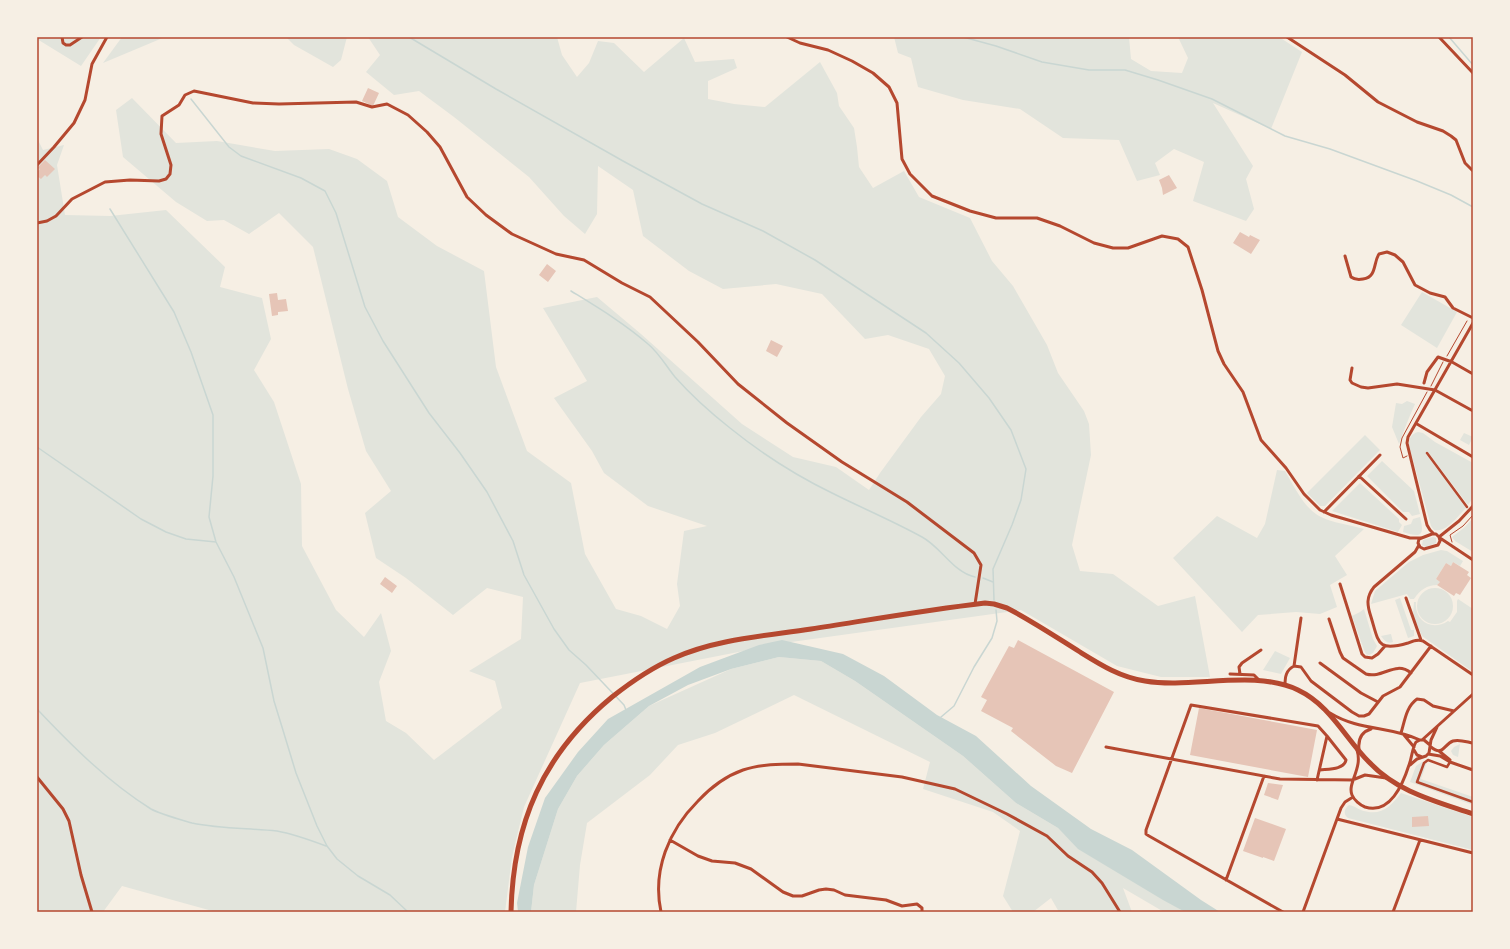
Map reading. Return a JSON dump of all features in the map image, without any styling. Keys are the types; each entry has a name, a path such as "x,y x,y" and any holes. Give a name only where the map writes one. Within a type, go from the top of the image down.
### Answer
{"highway":[{"path":"511,912 517,850 524,822 551,765 570,738 585,721 610,699 645,672 674,657 716,644 975,604 989,603 1007,608 1111,671 1135,679 1169,684 1260,681 1285,685 1304,693 1325,709 1358,750 1386,778 1412,793 1473,814"}],"street":[{"path":"62,37 63,43 70,45 82,37"},
{"path":"37,166 74,123 85,100 92,64 107,37"},
{"path":"787,37 800,43 828,50 852,61 873,74 889,87 897,103 902,159 910,174 932,196 970,211 996,218 1038,218 1060,226 1094,243 1112,248 1128,248 1162,236 1178,239 1188,247 1202,290 1218,351 1224,364 1243,392 1261,440 1286,468 1311,502 1324,512 1410,538 1424,549 1443,545 1450,546"},
{"path":"1287,37 1345,76 1378,102 1417,122 1443,131 1452,136 1456,140 1465,162 1473,171"},
{"path":"1439,37 1473,73"},
{"path":"37,222 47,221 56,216 72,198 105,182 130,180 159,181 166,179 170,174 171,165 161,134 162,116 179,104 185,95 194,91 253,103 266,104 356,102 372,108 387,104 408,115 440,146 467,197 486,215 512,234 556,254 584,260 622,283 650,297 698,342 738,384 787,423 842,462 907,502 974,553 981,565 975,604"},
{"path":"1345,256 1351,277 1358,280 1368,278 1372,275 1379,254 1387,252 1395,255 1403,262 1415,285 1430,293 1445,297 1453,308 1473,318"},
{"path":"1473,323 1417,424 1408,437 1407,447 1427,525 1434,534 1473,560"},
{"path":"1424,383 1427,372 1438,356 1473,374"},
{"path":"1352,368 1350,380 1352,383 1361,387 1368,388 1397,384 1435,390 1473,411"},
{"path":"1417,424 1473,457"},
{"path":"1427,453 1467,507"},
{"path":"1324,512 1380,455"},
{"path":"1359,476 1406,519"},
{"path":"1436,546 1439,543 1440,537 1459,521 1473,506"},
{"path":"1427,525 1426,531 1418,541 1419,545 1415,552 1372,590 1368,596 1367,603 1377,637 1384,646 1394,647 1421,640 1472,675"},
{"path":"1410,538 1434,534"},
{"path":"1340,584 1362,654 1367,658 1374,657 1384,646"},
{"path":"1406,598 1421,640"},
{"path":"1285,685 1287,672 1294,666 1301,618"},
{"path":"1329,619 1343,658 1366,674 1376,675 1399,667 1407,669 1412,673"},
{"path":"1294,666 1303,668 1311,681 1358,715 1364,716 1368,715 1386,694 1400,687 1431,646"},
{"path":"1240,674 1239,667 1242,663 1261,650"},
{"path":"1320,663 1361,693 1378,702"},
{"path":"1230,674 1254,675 1260,681"},
{"path":"1372,728 1365,732 1360,737 1358,742 1359,765 1351,790 1353,797 1364,806 1377,808 1385,805 1397,793 1409,766 1416,742 1421,740 1438,726 1473,694"},
{"path":"1401,733 1407,712 1412,703 1418,699 1424,700 1432,706 1454,711"},
{"path":"1283,912 1146,834 1191,704 1318,726 1346,760 1341,767 1320,770"},
{"path":"1325,709 1343,720 1355,725 1401,733 1428,742 1434,750 1446,748 1454,741 1473,743"},
{"path":"1428,754 1438,726"},
{"path":"1401,733 1409,739 1416,755 1422,757"},
{"path":"1318,780 1327,736"},
{"path":"1106,747 1280,779 1353,780 1365,775 1386,778"},
{"path":"1439,750 1452,762"},
{"path":"1409,766 1428,754 1440,756 1473,770"},
{"path":"1452,762 1447,766 1428,760 1424,763 1417,782 1473,802"},
{"path":"661,912 659,892 661,869 666,849 674,831 688,811 708,790 729,776 744,770 782,764 798,764 902,777 955,789 1007,814 1047,836 1068,856 1092,872 1102,883 1120,912"},
{"path":"1226,880 1264,776"},
{"path":"37,778 63,809 69,821 81,875 92,912"},
{"path":"1303,912 1342,805 1353,797"},
{"path":"1337,819 1473,853"},
{"path":"670,840 698,856 712,861 735,863 751,869 783,892 792,896 802,896 819,890 830,889 845,895 886,900 902,906 917,904 922,908 922,912"},
{"path":"1393,912 1420,840"}],"path":[{"path":"1450,546 1452,542 1450,535 1463,526 1473,515"}],"shaded area":[{"path":"37,37 101,37 81,66 37,39"},
{"path":"122,37 165,37 103,63"},
{"path":"286,37 347,37 341,60 333,67 294,45"},
{"path":"368,37 557,37 562,55 577,77 589,63 598,41 614,43 644,72 684,38 695,62 734,59 737,68 708,81 708,99 734,104 765,107 820,62 837,93 839,106 854,128 859,167 873,188 904,171 919,197 970,218 992,261 1013,286 1047,345 1058,373 1084,411 1089,424 1091,455 1072,545 1080,571 1113,574 1158,606 1195,596 1210,677 1161,677 1117,666 1021,610 784,643 580,683 524,807 512,857 505,912 216,912 122,886 103,912 37,912 37,138 43,150 64,145 57,165 65,215 110,216 166,210 225,267 220,287 262,298 271,339 254,370 274,402 301,484 302,546 336,610 364,637 381,613 391,651 379,682 386,721 406,733 434,760 502,708 495,681 469,671 521,639 523,597 487,588 453,615 406,578 376,558 365,513 391,491 366,451 348,389 313,247 279,213 249,234 224,220 207,221 176,202 123,157 116,110 132,98 176,143 217,141 275,151 329,149 357,159 387,181 398,217 437,246 484,271 496,367 527,451 571,483 585,554 616,609 641,616 667,629 680,606 677,584 684,531 707,526 648,506 604,473 592,451 554,398 587,381 543,308 597,297 742,424 793,457 836,467 869,490 921,417 941,394 945,376 929,349 888,335 865,339 822,294 776,284 723,289 689,271 643,236 633,190 598,166 597,214 585,234 564,216 529,177 419,91 394,95 366,72 380,55"},
{"path":"894,37 1129,37 1131,59 1151,71 1182,73 1188,58 1178,37 1279,37 1302,52 1271,129 1213,103 1253,166 1246,179 1254,209 1246,221 1193,201 1204,162 1174,149 1155,163 1160,175 1137,181 1119,140 1063,138 1020,109 963,100 918,87 911,58 898,53"},
{"path":"1422,292 1457,312 1437,348 1401,325"},
{"path":"1407,401 1415,404 1399,444 1392,427 1396,403 1402,404"},
{"path":"1418,432 1423,433 1435,442 1473,463 1473,498 1468,505 1428,452 1426,454 1466,508 1452,523 1443,529 1434,530 1431,526 1409,445 1409,440 1411,437"},
{"path":"1464,433 1473,437 1469,445 1460,440"},
{"path":"1365,435 1380,450 1325,506 1320,506 1307,493"},
{"path":"1382,461 1414,491 1420,514 1412,516 1409,512 1403,512 1367,476"},
{"path":"1277,470 1285,471 1302,500 1316,514 1332,521 1364,529 1335,556 1347,575 1330,585 1337,607 1320,614 1296,612 1258,615 1242,632 1173,558 1217,516 1257,538 1265,524"},
{"path":"1360,483 1399,519 1399,522 1402,525 1398,532 1332,511"},
{"path":"1420,517 1422,532 1420,534 1414,535 1403,532 1404,526 1411,524 1413,519"},
{"path":"1473,518 1473,552 1455,541 1452,537 1465,527"},
{"path":"1433,537 1436,538 1436,543 1426,547 1422,545 1423,540"},
{"path":"1441,550 1447,551 1463,561 1460,566 1453,562 1451,566 1446,563 1436,579 1440,582 1437,585 1424,589 1414,599 1410,599 1407,594 1371,604 1375,591 1409,562 1423,555"},
{"path":"1435,588 1448,593 1453,606 1448,619 1435,624 1422,619 1417,606 1422,593"},
{"path":"1400,598 1411,630 1414,630 1414,636 1408,638 1395,600"},
{"path":"1458,599 1473,609 1473,672 1422,636 1413,615 1414,602 1416,602 1418,615 1425,623 1436,625 1448,621 1450,622 1457,612"},
{"path":"1364,609 1373,639 1377,646 1373,653 1369,655 1366,654 1364,650 1352,616"},
{"path":"1391,634 1393,642 1391,643 1386,642 1381,636"},
{"path":"782,640 843,654 884,676 937,715 976,736 1031,786 1091,829 1132,850 1220,912 1185,912 1163,900 1078,849 1058,828 1016,803 963,756 855,681 821,661 779,657 731,669 688,685 649,706 604,745 577,776 558,809 534,885 531,912 518,912 517,903 528,847 545,798 578,752 608,719 700,667 759,645"},
{"path":"1275,651 1290,658 1281,674 1263,670"},
{"path":"779,657 821,661 855,681 963,756 1016,803 1058,828 1079,849 1185,912 1164,912 1123,888 1132,912 1059,912 1051,898 1033,912 1013,912 1003,896 1020,831 993,812 923,789 930,762 794,695 715,733 678,745 650,775 587,823 580,865 576,912 531,912 534,885 558,809 577,776 604,745 649,706 731,669"},
{"path":"1460,744 1458,757 1453,755 1451,751 1454,747"},
{"path":"1422,762 1427,762 1421,779 1473,797 1473,805 1410,782 1416,766"},
{"path":"1401,793 1473,817 1473,850 1348,818 1345,815 1345,810 1349,805 1370,812 1381,811 1390,806"}],"building":[{"path":"368,88 379,93 373,106 362,101"},
{"path":"45,160 55,169 47,177 45,175 41,179 37,176 37,172 40,169 38,168 40,165"},
{"path":"1169,175 1177,188 1163,195 1159,180"},
{"path":"1240,232 1249,237 1250,235 1260,240 1251,254 1233,243"},
{"path":"547,264 556,271 548,282 539,275"},
{"path":"277,293 278,300 286,299 288,311 278,312 278,315 272,316 269,294"},
{"path":"771,340 783,346 777,357 766,351"},
{"path":"1453,562 1469,572 1467,575 1471,578 1460,595 1456,593 1454,596 1437,585 1440,582 1436,579 1446,563 1451,566"},
{"path":"385,577 397,586 392,593 380,584"},
{"path":"1018,640 1114,692 1072,773 1056,766 1011,731 1013,728 981,711 987,700 981,697 1009,646 1014,648"},
{"path":"1199,708 1317,730 1308,777 1190,755"},
{"path":"1268,783 1283,785 1278,800 1264,795"},
{"path":"1428,816 1429,826 1412,827 1412,817"},
{"path":"1255,818 1286,829 1274,861 1243,851"}],"waterway":[{"path":"409,37 496,89 623,161 702,204 763,231 815,260 926,333 959,363 989,398 1011,430 1026,469 1021,500 993,569 994,600"},
{"path":"963,37 996,46 1042,62 1089,70 1125,70 1158,80 1212,99 1285,136 1330,149 1417,181 1451,195 1473,207"},
{"path":"1449,37 1473,65"},
{"path":"191,99 229,147 241,156 301,178 325,191 336,213 365,307 383,341 429,413 460,453 487,492 513,541 524,575 554,629 569,650 586,665 624,705 626,710"},
{"path":"110,209 174,312 191,352 213,415 213,476 209,517 216,542 234,577 263,648 274,701 296,773 317,826 327,846 337,859 358,876 390,895 408,912"},
{"path":"571,291 639,336 659,355 675,377 694,397 708,410 754,446 793,472 843,499 900,525 929,541 954,565 967,575 975,577"},
{"path":"37,447 141,519 166,532 186,539 216,542"},
{"path":"983,578 993,582"},
{"path":"941,717 954,706 974,667 992,638 997,621 996,610"},
{"path":"37,709 77,750 105,775 155,811 203,825 283,832 326,846"}]}
